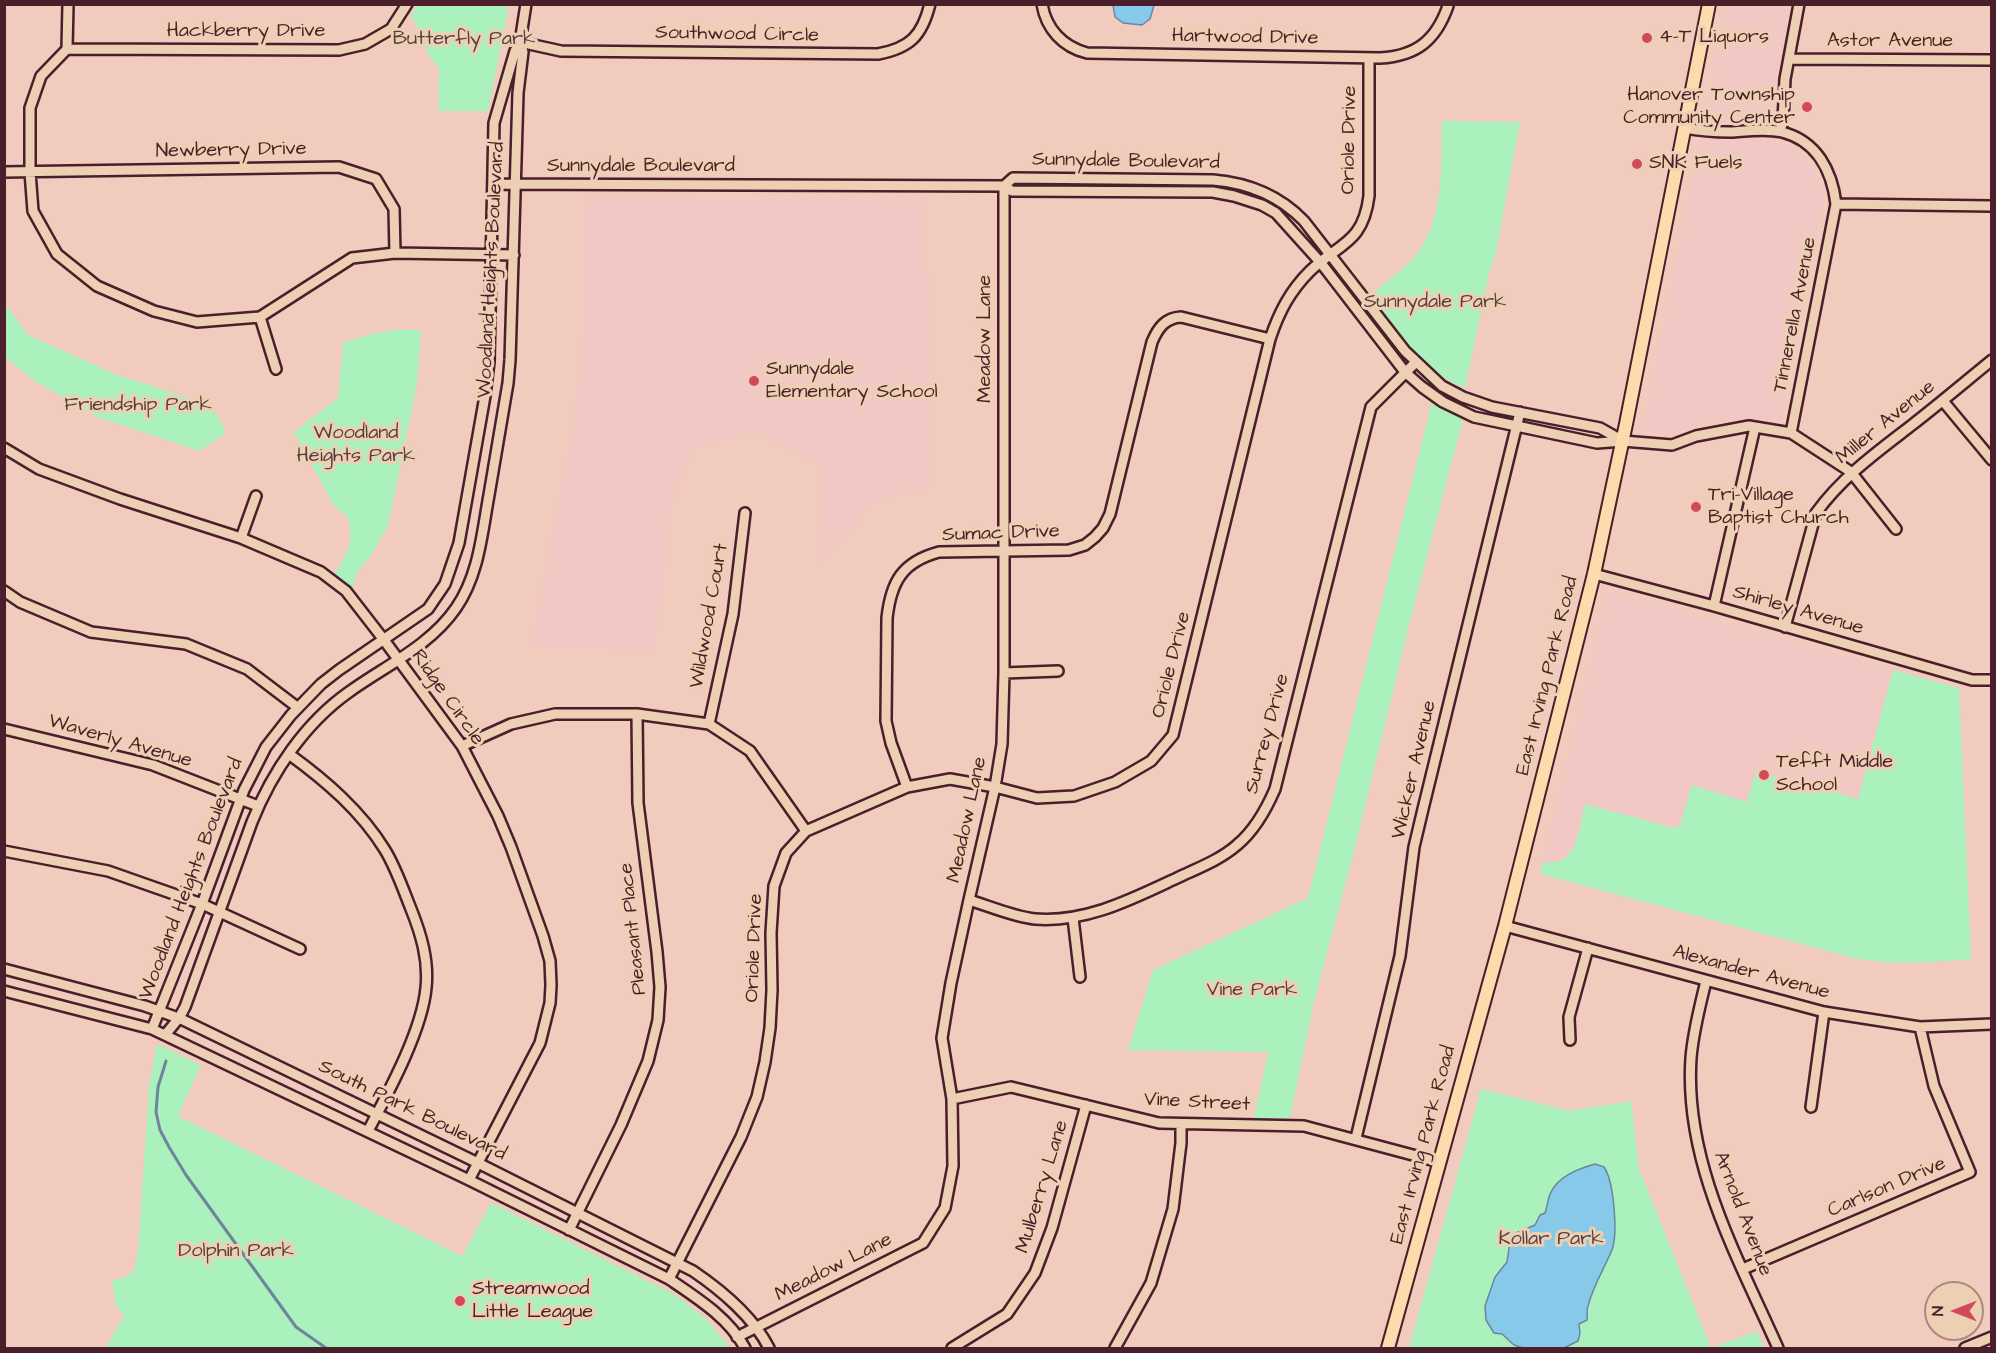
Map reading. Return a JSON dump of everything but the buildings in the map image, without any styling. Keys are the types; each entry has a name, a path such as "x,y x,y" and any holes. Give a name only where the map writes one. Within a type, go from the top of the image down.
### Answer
{"main road":[{"name":"East Irving Park Road","path":"1388,1348 1505,926 1594,574 1623,441 1709,4"}],"street":[{"path":"68,4 67,49 42,76 30,108 30,172 33,211 57,254 97,286 154,310 197,322 260,317 352,258 395,253 514,255"},
{"name":"Hackberry Drive","path":"67,49 339,50 365,44 391,28 407,4"},
{"name":"Woodland Heights Boulevard","path":"152,1029 202,904 248,779 266,747 297,707 339,670 424,613 433,604 445,584 459,543 486,384 494,123 514,51 520,42 526,4"},
{"name":"Southwood Circle","path":"520,42 561,51 871,54 897,49 913,40 923,25 930,4"},
{"name":"Hartwood Drive","path":"1042,4 1046,20 1055,35 1071,47 1087,53 1370,58 1398,56 1422,45 1439,27 1448,6"},
{"path":"1780,131 1799,4"},
{"name":"Woodland Heights Boulevard","path":"165,1035 185,1007 258,806 274,775 301,737 332,705 398,660 432,634 451,615 464,594 475,568 508,383 518,93 523,52 520,42"},
{"name":"Oriole Drive","path":"669,1279 741,1137 756,1097 765,1062 770,1028 774,886 786,853 806,831 907,787 950,779 996,787 1037,798 1074,796 1115,782 1151,761 1173,735 1270,339 1279,313 1292,291 1312,269 1353,238 1367,210 1370,58"},
{"name":"Astor Avenue","path":"1789,59 1992,60"},
{"path":"1685,128 1716,132 1780,131 1800,140 1826,166 1831,177 1836,204 1992,206"},
{"name":"Newberry Drive","path":"4,172 339,167 376,178 394,208 395,253"},
{"name":"Sunnydale Boulevard","path":"1004,186 1013,178 1213,180 1268,193 1286,203 1304,221 1389,331 1416,362 1442,386 1457,394 1492,406 1600,428 1623,441"},
{"name":"Sunnydale Boulevard","path":"493,184 1004,186 1012,190 1197,191 1234,196 1262,205 1276,213 1321,263 1406,372 1432,395 1474,417 1597,443 1623,441"},
{"name":"Meadow Lane","path":"737,1337 923,1243 945,1208 953,1166 952,1099 942,1038 951,983 996,787 1002,744 1004,186"},
{"name":"Tinnerella Avenue","path":"1791,433 1836,204"},
{"path":"260,317 276,369"},
{"name":"Sumac Drive","path":"907,787 891,743 886,721 887,618 894,584 908,567 922,557 952,550 1069,550 1090,542 1103,528 1110,514 1152,342 1158,328 1163,323 1172,318 1181,317 1270,339"},
{"name":"Miller Avenue","path":"1785,627 1816,513 1827,497 1851,472 1992,360"},
{"name":"Surrey Drive","path":"969,900 1033,919 1073,918 1118,905 1214,861 1247,836 1265,811 1278,779 1371,406 1416,362"},
{"path":"1943,401 1992,460"},
{"name":"Wicker Avenue","path":"1356,1138 1400,956 1414,847 1521,412"},
{"path":"1623,441 1672,445 1696,436 1749,426 1791,433 1851,472 1896,529"},
{"path":"1714,606 1755,427"},
{"name":"Ridge Circle","path":"4,448 49,473 120,499 241,538 304,564 337,583 346,591 384,640 462,746 498,816 511,847 543,936 550,961 551,984 550,1003 540,1043 469,1180"},
{"path":"241,538 256,496"},
{"name":"Wildwood Court","path":"709,724 733,614 745,513"},
{"name":"Shirley Avenue","path":"1594,574 1972,680 1992,680"},
{"path":"4,591 21,602 91,632 186,644 247,669 297,707"},
{"path":"1004,673 1058,671"},
{"path":"462,746 511,724 555,714 638,714 709,724 750,751 806,831"},
{"name":"Pleasant Place","path":"568,1230 630,1104 648,1061 658,1020 660,987 657,952 638,803 638,714"},
{"name":"Waverly Avenue","path":"4,729 153,765 258,806"},
{"path":"289,754 344,799 362,818 385,850 398,875 424,946 427,968 423,1009 413,1036 368,1131"},
{"path":"4,851 108,871 202,904 300,949"},
{"path":"1073,918 1080,977"},
{"name":"Alexander Avenue","path":"1505,926 1824,1012 1920,1027 1992,1024"},
{"path":"1570,1040 1569,1017 1588,948"},
{"name":"South Park Boulevard","path":"4,969 179,1018 478,1162 678,1263 715,1288 755,1328 769,1348"},
{"name":"Arnold Avenue","path":"1706,981 1691,1055 1690,1098 1694,1132 1711,1194 1778,1348"},
{"name":"South Park Boulevard","path":"4,991 152,1029 368,1131 669,1279 703,1302 745,1348"},
{"path":"1811,1107 1824,1012"},
{"name":"Carlson Drive","path":"1743,1269 1970,1172 1934,1086 1920,1027"},
{"name":"Vine Street","path":"952,1099 1011,1087 1139,1119 1181,1124 1295,1125 1316,1128 1439,1162"},
{"name":"Mulberry Lane","path":"952,1348 1007,1314 1035,1273 1052,1228 1086,1104"},
{"path":"1115,1348 1151,1283 1164,1240 1173,1209 1181,1124"},
{"path":"1965,1348 1992,1337"}],"shaded area":[{"path":"1728,5 1793,5 1780,70 1776,143 1797,151 1812,166 1822,186 1823,196 1781,421 1747,419 1719,421 1666,432 1644,430"},
{"name":"Sunnydale Elementary School","path":"586,199 924,202 922,275 930,277 928,486 870,503 846,535 817,565 823,466 753,430 694,447 678,479 671,502 654,649 532,646 572,435 585,333"},
{"name":"Tefft Middle School","path":"1609,592 1959,688 1971,959 1927,964 1896,964 1854,958 1540,874"}],"green space":[{"name":"Butterfly Park","path":"417,5 509,5 488,111 438,111 439,68 429,56 411,16"},
{"name":"Sunnydale Park","path":"1442,121 1520,122 1496,252 1489,273 1465,388 1439,375 1419,358 1371,295 1415,256 1432,226 1439,197"},
{"name":"Friendship Park","path":"4,302 28,335 115,374 208,404 226,433 200,451 97,417 35,381 5,357"},
{"name":"Woodland Heights Park","path":"421,330 417,384 388,526 358,572 351,589 334,575 350,541 348,517 334,506 294,432 338,398 343,343 375,333"},
{"name":"Vine Park","path":"1432,402 1463,419 1314,1002 1290,1118 1254,1118 1268,1052 1128,1050 1153,970 1308,898"},
{"path":"1893,670 1959,688 1971,959 1912,963 1854,958 1540,874 1543,862 1555,862 1570,853 1578,835 1585,804 1675,828 1680,825 1692,785 1747,802 1756,771 1858,799"},
{"name":"Dolphin Park","path":"157,1044 201,1065 178,1116 462,1256 491,1203 675,1295 704,1317 731,1348 106,1348 124,1315 116,1306 112,1281 123,1278 134,1271 138,1252 149,1086"},
{"name":"Kollar Park","path":"1481,1089 1570,1111 1631,1101 1639,1169 1711,1348 1409,1348"},
{"path":"1757,1331 1764,1348 1711,1348"}],"water":[{"path":"1113,4 1154,5 1150,19 1142,25 1123,23 1115,17"},
{"path":"1595,1164 1604,1167 1610,1184 1615,1232 1612,1250 1590,1299 1587,1320 1579,1324 1578,1341 1564,1348 1523,1348 1514,1345 1502,1334 1494,1333 1486,1320 1485,1306 1495,1277 1507,1262 1510,1241 1516,1233 1535,1225 1540,1215 1545,1213 1550,1194 1558,1182 1575,1171"}],"waterway":[{"path":"166,1061 158,1087 156,1112 160,1130 169,1147 186,1175 296,1327 326,1348"}],"place":[{"name":"4-T Liquors","path":"1647,38"},
{"name":"Hanover Township Community Center","path":"1807,107"},
{"name":"SNK Fuels","path":"1637,164"},
{"name":"Sunnydale Elementary School","path":"754,381"},
{"name":"Tri-Village Baptist Church","path":"1696,507"},
{"name":"Tefft Middle School","path":"1764,775"},
{"name":"Streamwood Little League","path":"460,1301"}]}
